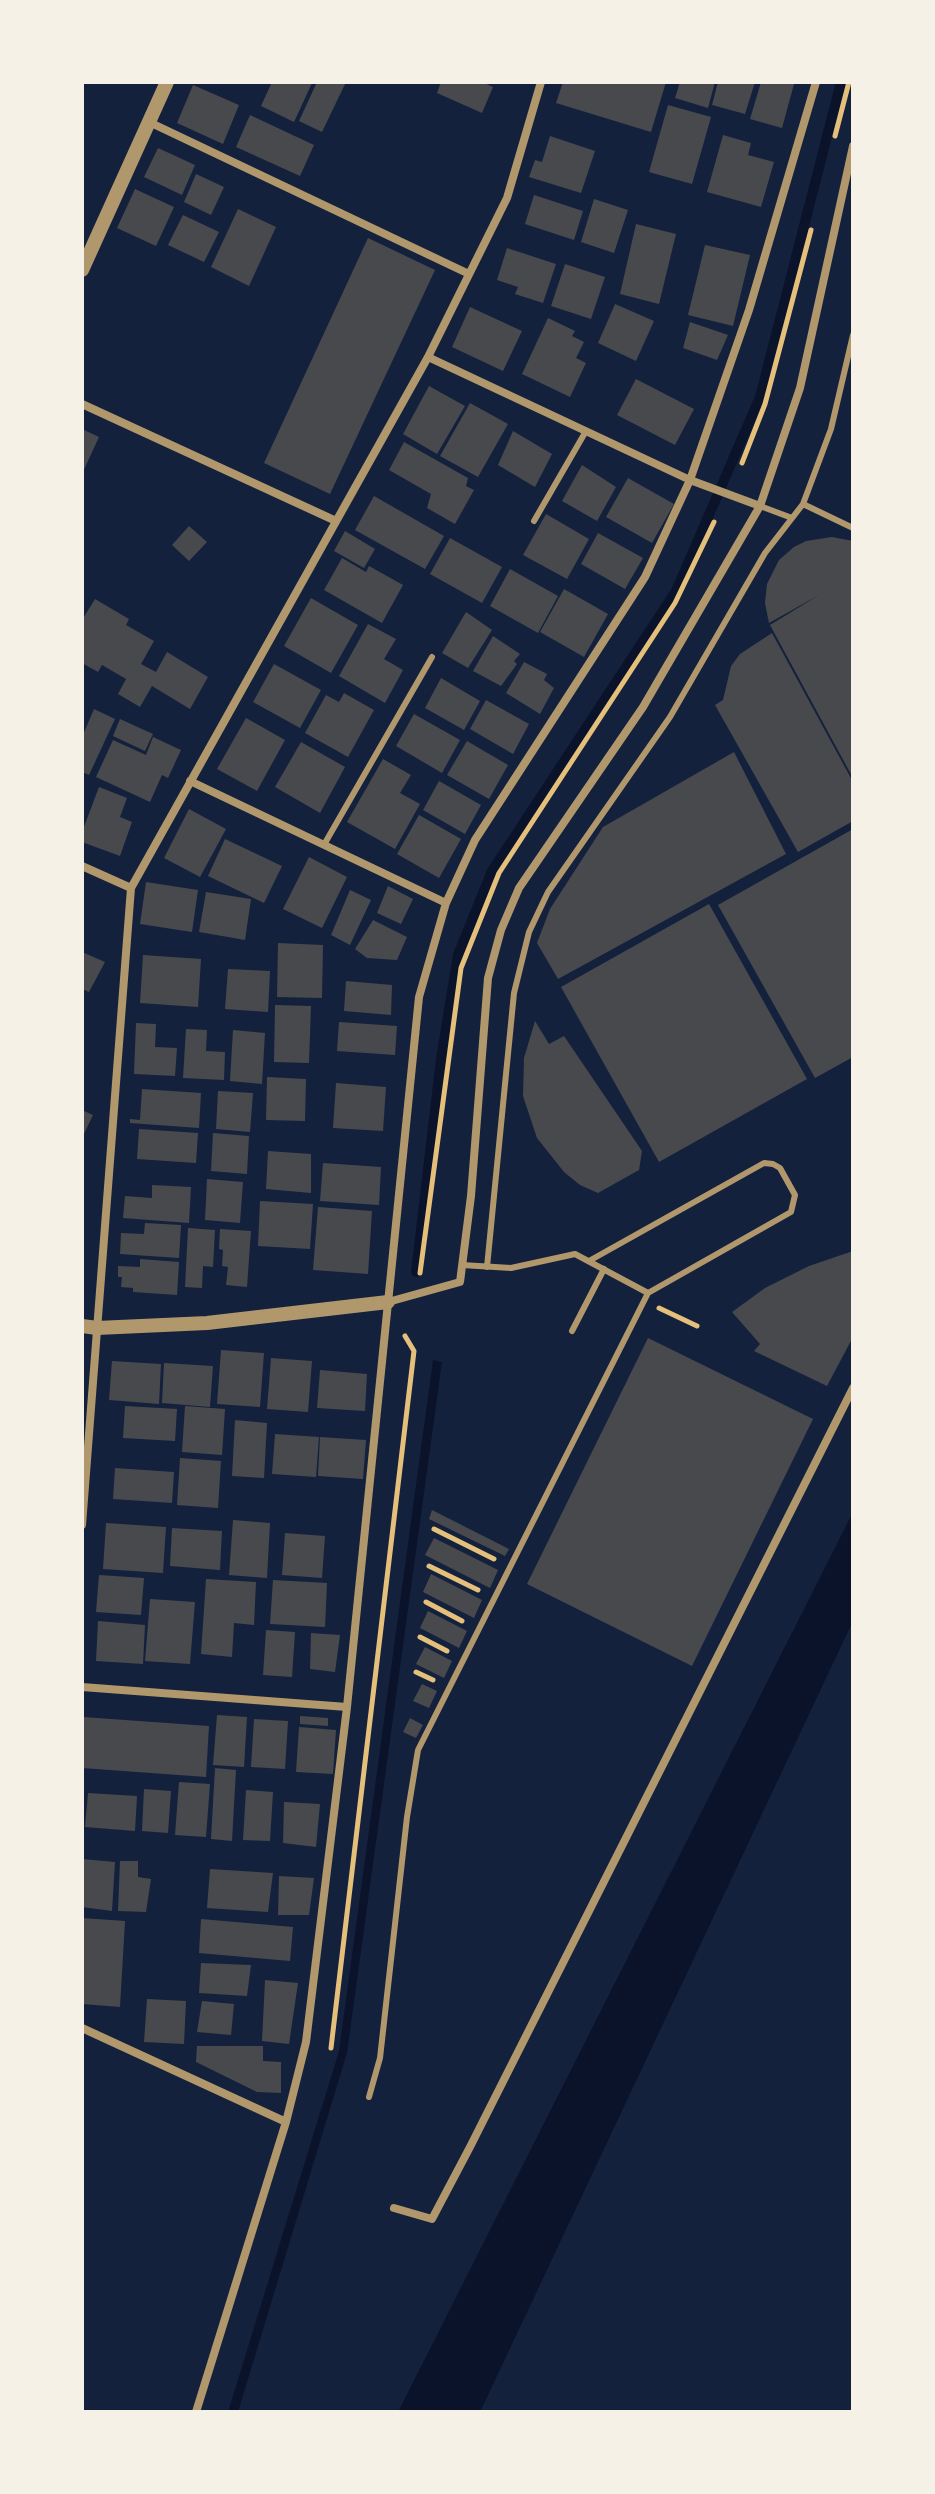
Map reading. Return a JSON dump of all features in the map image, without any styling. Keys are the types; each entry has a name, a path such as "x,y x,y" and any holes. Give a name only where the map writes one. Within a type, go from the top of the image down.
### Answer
{"street":[{"path":"82,270 167,82"},
{"path":"82,1525 90,1327 131,888 428,357 507,198 541,82"},
{"path":"196,2412 286,2122 309,2028 347,1707 419,997 446,903 458,874 490,816 645,577 690,480 749,310 816,82"},
{"path":"149,122 469,274"},
{"path":"90,1327 207,1323 388,1302 460,1282 471,1196 488,978 501,930 519,888 643,707 760,506 800,388 853,146"},
{"path":"428,357 690,480 760,506"},
{"path":"82,404 336,521"},
{"path":"190,781 446,903"},
{"path":"82,866 131,888"},
{"path":"394,2208 432,2219 853,1388"},
{"path":"82,1687 347,1707"},
{"path":"82,2028 286,2122"}],"lane":[{"path":"487,1267 509,1029 529,932 548,892 670,717 765,553 803,504 831,429 853,335"},
{"path":"534,521 586,431"},
{"path":"803,504 853,528"},
{"path":"760,506 792,518"},
{"path":"325,843 432,657"},
{"path":"369,2097 380,2058 407,1817 418,1750 648,1293 791,1212 795,1195 780,1168 764,1163 589,1261"},
{"path":"462,1265 511,1268 575,1254 648,1293"},
{"path":"572,1331 604,1269"}],"path":[{"path":"833,143 849,82"},
{"path":"742,463 765,404 813,220"},
{"path":"644,1300 697,1326"},
{"path":"331,2048 414,1351"},
{"path":"434,1529 509,1567"},
{"path":"429,1566 493,1598"},
{"path":"426,1602 478,1628"},
{"path":"420,1637 462,1658"}],"water":[{"path":"433,1360 442,1362 347,2053 238,2412 228,2412 339,2051"},
{"path":"853,1512 853,1621 480,2412 398,2412"}],"building":[{"path":"272,82 312,83 294,122 261,106"},
{"path":"317,82 346,82 322,132 299,121"},
{"path":"441,82 482,82 493,87 482,113 437,93"},
{"path":"563,82 666,82 651,132 556,103"},
{"path":"680,82 715,82 708,108 675,98"},
{"path":"718,82 755,82 745,114 712,105"},
{"path":"761,82 794,84 782,128 750,119"},
{"path":"193,85 239,105 223,144 177,123"},
{"path":"668,105 711,117 692,184 649,172"},
{"path":"250,115 314,145 300,176 236,147"},
{"path":"723,135 751,143 748,155 774,162 761,207 707,192"},
{"path":"550,136 595,151 581,193 529,177 535,160 542,162"},
{"path":"158,148 195,165 182,195 144,177"},
{"path":"196,174 224,187 211,215 184,202"},
{"path":"135,189 174,207 156,246 117,228"},
{"path":"534,195 583,211 574,240 525,224"},
{"path":"594,199 628,210 614,253 581,242"},
{"path":"238,209 276,227 249,286 211,267"},
{"path":"183,215 219,232 204,262 168,245"},
{"path":"636,224 676,234 659,304 620,294"},
{"path":"368,238 435,270 330,494 264,463"},
{"path":"705,245 750,255 733,326 688,315"},
{"path":"507,248 556,264 543,303 515,294 518,287 497,280"},
{"path":"565,264 605,277 591,319 551,306"},
{"path":"615,304 654,321 636,361 598,343"},
{"path":"470,307 522,331 503,371 452,347"},
{"path":"548,318 575,331 572,336 584,342 576,358 586,363 570,397 522,374"},
{"path":"690,322 728,335 717,360 683,348"},
{"path":"636,379 694,409 675,445 617,415"},
{"path":"429,386 465,406 437,454 403,434"},
{"path":"470,403 508,424 478,477 440,456"},
{"path":"82,429 99,437 82,474"},
{"path":"513,431 552,454 535,487 498,465"},
{"path":"404,442 468,478 466,486 474,490 455,524 427,508 431,494 389,470"},
{"path":"582,465 616,487 597,521 562,501"},
{"path":"628,478 674,504 652,543 606,517"},
{"path":"374,496 444,536 425,569 355,530"},
{"path":"546,514 589,539 567,579 523,555"},
{"path":"189,526 207,542 189,561 172,545"},
{"path":"345,531 375,549 364,568 334,551"},
{"path":"598,533 643,558 625,589 581,564"},
{"path":"832,537 853,541 853,778 770,625 819,595 769,623 765,603 767,584 779,560 806,541"},
{"path":"450,538 502,567 482,603 430,574"},
{"path":"342,558 366,572 369,566 403,585 382,623 324,590"},
{"path":"510,569 558,596 538,633 490,606"},
{"path":"564,589 608,614 584,657 540,632"},
{"path":"311,598 358,625 331,673 284,646"},
{"path":"95,599 129,619 126,625 154,641 141,664 156,672 167,652 208,677 190,709 152,686 140,707 118,694 126,679 102,665 98,672 82,663 82,620"},
{"path":"466,612 492,630 468,668 442,653"},
{"path":"368,624 396,639 384,659 403,670 385,703 339,676"},
{"path":"772,633 853,782 853,821 798,852 715,705 723,700 731,666 740,654"},
{"path":"493,636 520,654 514,661 517,664 501,686 473,671"},
{"path":"524,662 547,674 544,680 554,688 540,714 506,693"},
{"path":"274,664 321,690 300,728 253,702"},
{"path":"441,678 480,701 464,730 425,708"},
{"path":"344,693 374,710 348,757 305,733 326,695 339,702"},
{"path":"486,700 529,724 513,754 470,729"},
{"path":"94,709 115,719 89,775 82,772 82,737"},
{"path":"414,714 460,740 442,773 396,746"},
{"path":"246,718 285,740 257,791 217,769"},
{"path":"120,719 153,734 145,751 113,736"},
{"path":"153,737 181,750 168,778 162,775 150,802 96,777 113,740 146,755"},
{"path":"467,741 508,765 489,799 447,775"},
{"path":"301,742 345,767 320,813 275,787"},
{"path":"734,752 786,854 558,979 537,943 550,909 603,827"},
{"path":"383,759 411,775 400,793 420,804 395,849 347,822"},
{"path":"439,781 481,805 465,834 423,810"},
{"path":"99,787 127,798 120,817 132,822 120,856 82,842 82,832"},
{"path":"189,809 226,829 200,877 164,858"},
{"path":"419,815 461,839 439,878 397,854"},
{"path":"853,829 853,1057 815,1078 718,905"},
{"path":"225,839 282,866 264,903 208,876"},
{"path":"309,857 347,877 322,928 283,909"},
{"path":"146,882 198,890 192,932 140,924"},
{"path":"388,886 413,899 401,924 377,913"},
{"path":"350,890 371,900 350,945 331,935"},
{"path":"206,892 251,899 245,940 199,932"},
{"path":"709,904 807,1079 659,1162 561,987"},
{"path":"373,920 407,937 397,960 367,958 355,949"},
{"path":"278,943 323,945 322,998 277,997"},
{"path":"82,952 105,962 89,992 82,989"},
{"path":"143,955 201,959 198,1007 140,1003"},
{"path":"228,969 270,971 268,1012 225,1009"},
{"path":"346,981 392,985 391,1015 344,1011"},
{"path":"275,1005 311,1006 309,1063 274,1062"},
{"path":"535,1021 549,1044 564,1036 642,1151 639,1170 598,1193 580,1185 564,1172 537,1138 523,1096 524,1058"},
{"path":"339,1022 397,1026 395,1055 337,1051"},
{"path":"136,1023 156,1024 155,1047 177,1048 175,1076 134,1074"},
{"path":"186,1029 207,1030 206,1051 225,1052 224,1080 183,1078"},
{"path":"233,1030 265,1033 262,1084 230,1081"},
{"path":"267,1077 306,1079 305,1121 266,1120"},
{"path":"336,1083 386,1087 383,1131 333,1128"},
{"path":"142,1089 201,1093 199,1128 130,1123 130,1119 140,1120"},
{"path":"218,1091 253,1093 250,1132 216,1129"},
{"path":"82,1110 93,1115 82,1138"},
{"path":"139,1129 198,1133 196,1163 137,1159"},
{"path":"213,1133 249,1136 247,1174 211,1171"},
{"path":"268,1151 311,1154 311,1193 266,1189"},
{"path":"323,1163 381,1167 379,1205 320,1201"},
{"path":"207,1179 243,1182 240,1223 205,1220"},
{"path":"152,1185 191,1187 189,1223 123,1218 125,1196 152,1198"},
{"path":"260,1201 313,1204 310,1249 258,1246"},
{"path":"318,1207 372,1211 368,1274 313,1270"},
{"path":"145,1223 181,1225 179,1258 120,1254 121,1233 144,1234"},
{"path":"188,1228 215,1230 213,1267 203,1266 202,1288 185,1287"},
{"path":"220,1229 251,1231 247,1287 226,1285 228,1267 222,1266"},
{"path":"853,1251 853,1337 827,1386 754,1351 760,1344 732,1312 765,1288 809,1266"},
{"path":"140,1259 179,1262 177,1295 133,1292 133,1288 121,1287 122,1277 118,1277 118,1266 140,1267"},
{"path":"648,1338 813,1419 692,1666 527,1584"},
{"path":"221,1350 264,1353 260,1407 217,1404"},
{"path":"271,1358 312,1361 308,1412 267,1409"},
{"path":"112,1361 161,1364 159,1404 109,1400"},
{"path":"164,1363 213,1366 210,1407 162,1403"},
{"path":"320,1370 367,1374 365,1411 317,1408"},
{"path":"125,1406 177,1409 175,1441 123,1438"},
{"path":"185,1406 225,1409 222,1455 182,1452"},
{"path":"235,1420 267,1423 264,1478 232,1476"},
{"path":"275,1434 319,1437 316,1477 272,1474"},
{"path":"320,1437 366,1440 363,1479 318,1476"},
{"path":"180,1458 221,1461 218,1508 177,1505"},
{"path":"115,1468 174,1472 172,1503 113,1499"},
{"path":"432,1510 509,1549 505,1556 429,1519"},
{"path":"233,1520 270,1523 267,1578 229,1575"},
{"path":"106,1523 166,1527 163,1573 103,1569"},
{"path":"172,1528 222,1531 220,1570 170,1566"},
{"path":"285,1533 325,1536 322,1578 282,1575"},
{"path":"434,1538 498,1570 490,1588 425,1555"},
{"path":"431,1574 482,1600 474,1618 423,1592"},
{"path":"99,1575 144,1578 141,1615 96,1612"},
{"path":"206,1579 256,1582 254,1625 234,1623 232,1657 201,1654"},
{"path":"273,1580 327,1583 325,1627 270,1624"},
{"path":"150,1599 195,1602 190,1664 145,1661"},
{"path":"428,1611 467,1631 459,1648 420,1628"},
{"path":"98,1621 145,1625 143,1664 96,1661"},
{"path":"266,1630 295,1632 292,1677 263,1675"},
{"path":"311,1633 340,1635 335,1672 310,1669"},
{"path":"425,1647 452,1661 444,1678 416,1664"},
{"path":"422,1684 437,1691 429,1708 413,1701"},
{"path":"217,1715 247,1717 244,1767 213,1765"},
{"path":"300,1716 328,1718 328,1726 300,1724"},
{"path":"83,1717 209,1726 206,1777 82,1768"},
{"path":"410,1718 423,1725 416,1738 403,1732"},
{"path":"254,1719 288,1721 285,1769 251,1767"},
{"path":"299,1727 336,1730 333,1774 296,1772"},
{"path":"215,1768 236,1770 232,1841 211,1839"},
{"path":"179,1782 210,1784 206,1837 175,1835"},
{"path":"144,1789 171,1791 168,1833 142,1831"},
{"path":"246,1790 273,1792 270,1841 243,1840"},
{"path":"88,1793 137,1796 135,1831 85,1827"},
{"path":"284,1802 320,1804 316,1847 283,1843"},
{"path":"82,1859 115,1862 112,1911 82,1907"},
{"path":"120,1861 138,1861 138,1877 151,1879 146,1912 118,1911"},
{"path":"210,1869 273,1873 268,1912 207,1908"},
{"path":"279,1876 314,1878 309,1915 278,1915"},
{"path":"82,1918 125,1921 120,2007 82,2004"},
{"path":"201,1919 293,1927 290,1961 199,1953"},
{"path":"201,1963 251,1965 247,1996 199,1993"},
{"path":"265,1980 298,1983 289,2044 262,2041"},
{"path":"147,1999 186,2001 184,2044 144,2042"},
{"path":"202,2001 234,2004 231,2035 197,2032"},
{"path":"197,2046 263,2046 263,2061 281,2062 281,2093 257,2092 196,2062"}],"waterway":[{"path":"416,1272 441,1059 458,955 492,871 676,591 760,397 841,82"}]}
